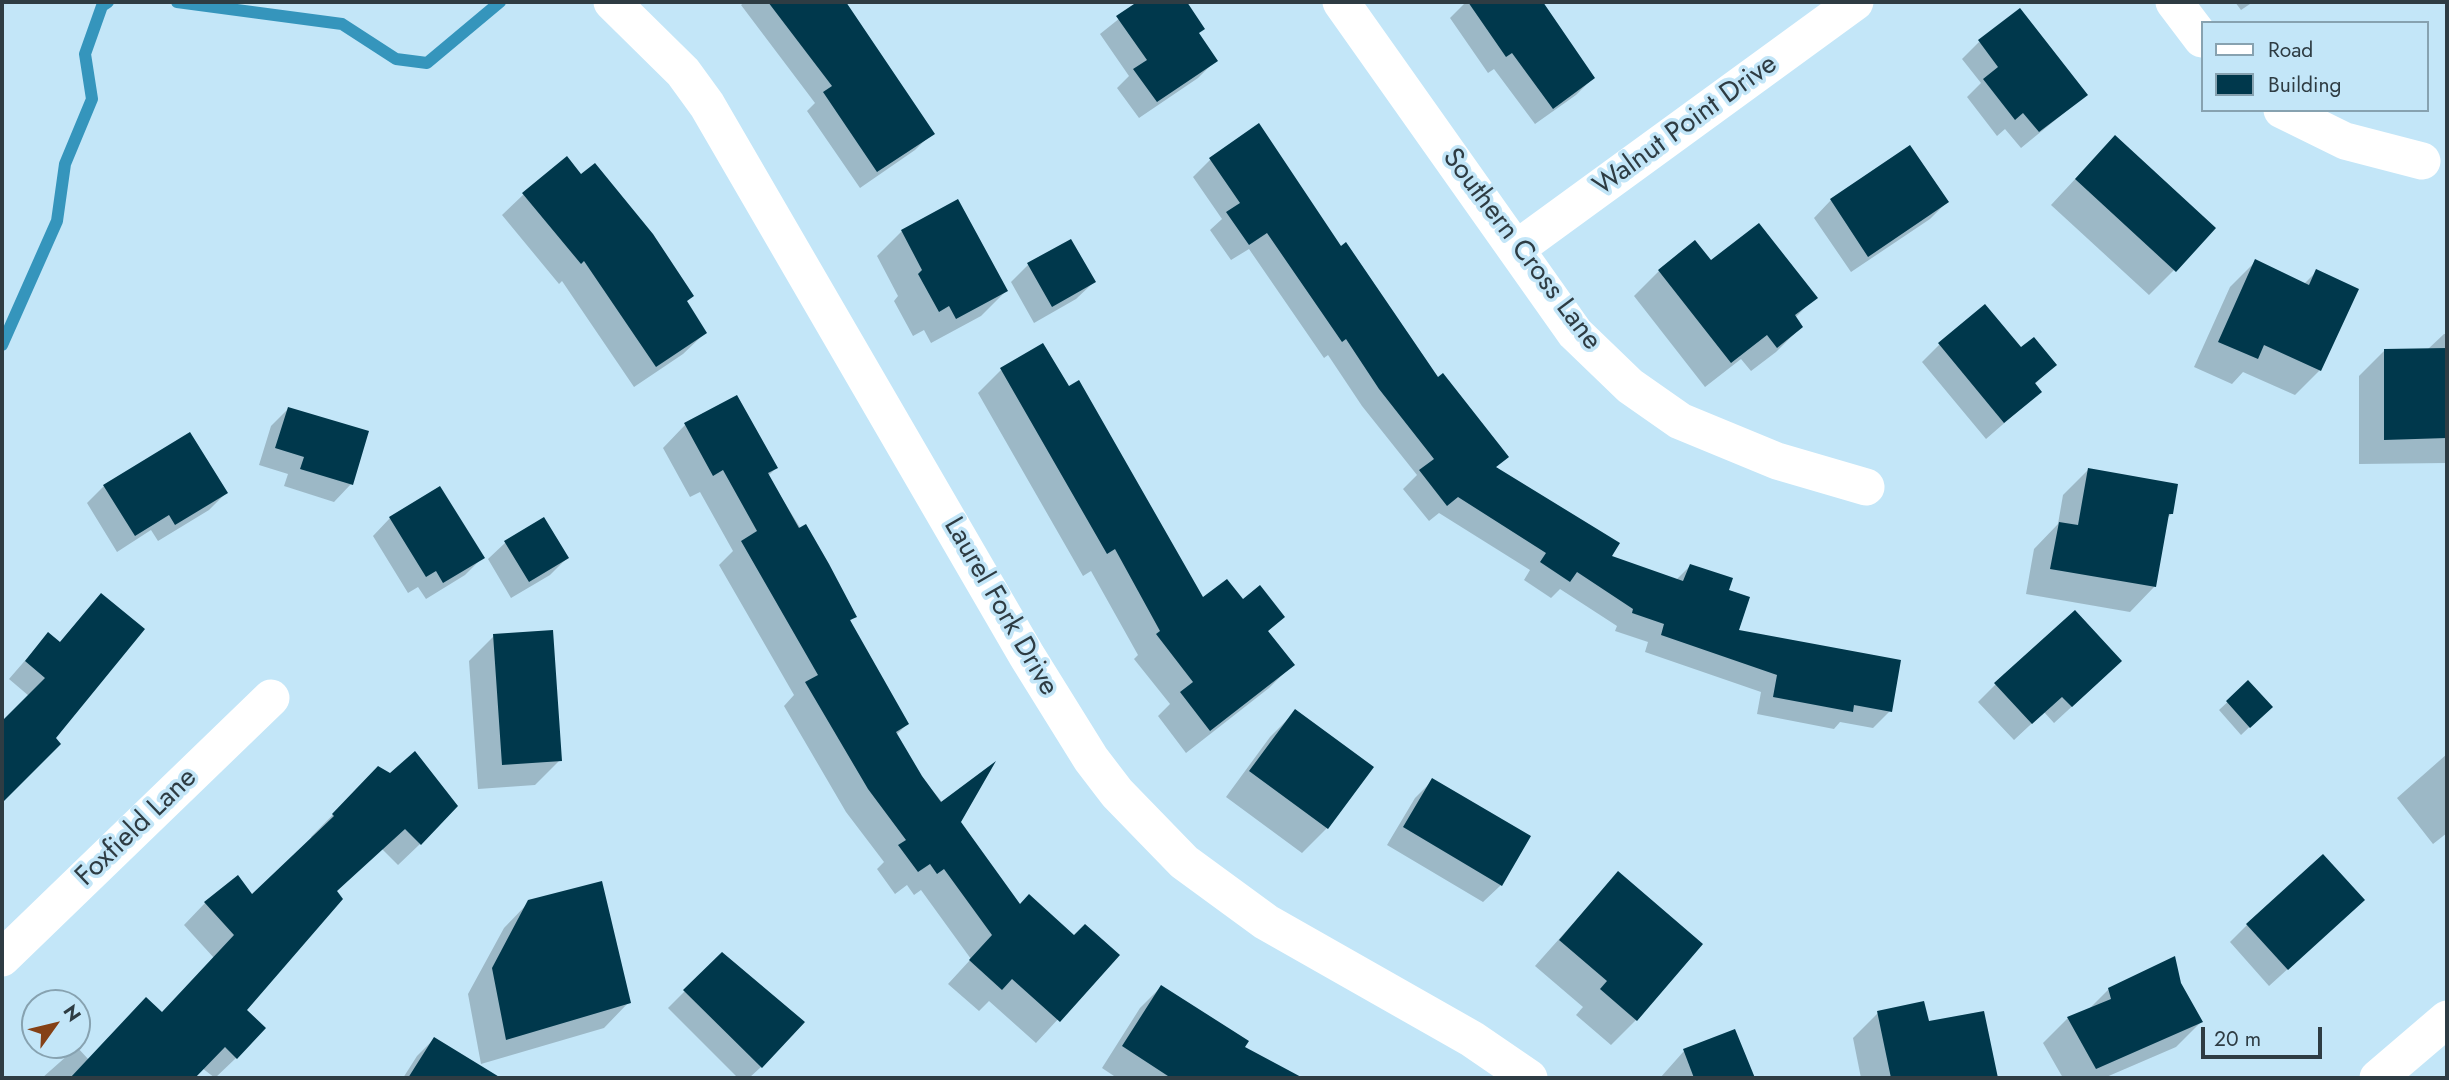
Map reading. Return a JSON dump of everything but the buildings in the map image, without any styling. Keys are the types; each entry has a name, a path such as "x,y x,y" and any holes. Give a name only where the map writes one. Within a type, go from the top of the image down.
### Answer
{"street":[{"name":"Laurel Fork Drive","path":"611,2 683,72 707,105 1027,656 1091,759 1117,793 1184,862 1266,922 1472,1038 1529,1078"},
{"name":"Southern Cross Lane","path":"1341,2 1575,333 1630,386 1680,421 1777,461 1866,487"},
{"name":"Walnut Point Drive","path":"1516,249 1855,2"},
{"path":"2174,2 2200,35"},
{"path":"2286,112 2345,141 2422,161"},
{"name":"Foxfield Lane","path":"2,958 271,698"},
{"path":"2378,1078 2447,1019"}],"waterway":[{"path":"2,345 57,221 65,164 92,99 85,54 102,6 108,2"},
{"path":"177,2 342,24 396,59 427,63 500,2"}]}
